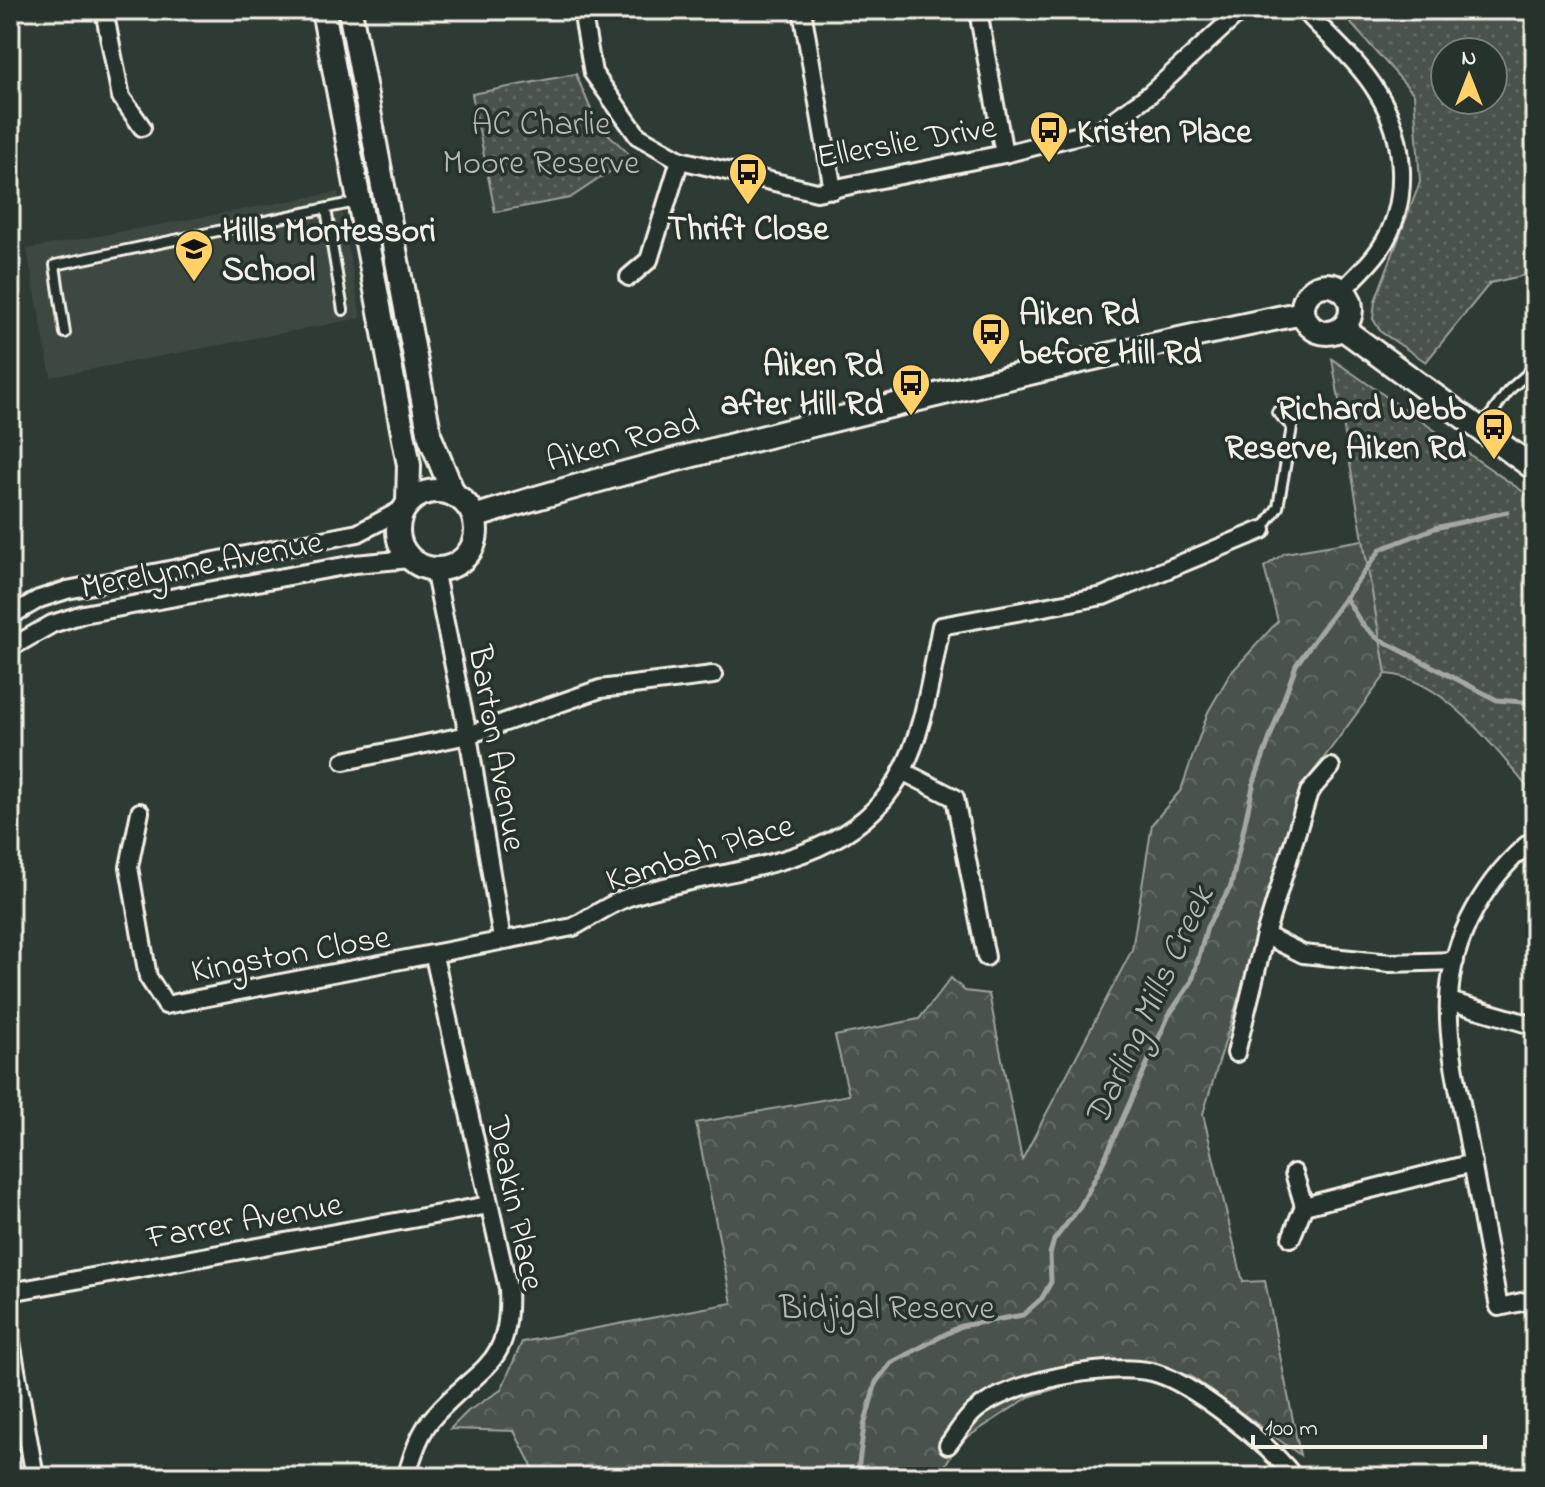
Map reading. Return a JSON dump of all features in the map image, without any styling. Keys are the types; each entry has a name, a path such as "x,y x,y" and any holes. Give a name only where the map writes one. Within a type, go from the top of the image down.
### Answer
{"street":[{"path":"104,10 121,97 142,127"},
{"path":"323,10 409,465 406,506 398,535 410,559 434,569 447,568 468,554 474,543 474,517 454,495 430,437 350,10"},
{"name":"Ellerslie Drive","path":"582,10 593,73 638,136 680,160 817,192 1004,154 1100,130 1150,94 1242,10"},
{"path":"802,10 833,190"},
{"path":"1304,10 1376,90 1388,113 1400,156 1399,198 1389,230 1371,261 1343,290"},
{"path":"980,22 1004,154"},
{"path":"629,277 649,260 680,160"},
{"path":"1334,285 1343,290 1352,306 1351,315 1342,328 1325,333 1317,331 1303,313 1305,298 1317,286 1334,285"},
{"name":"Aiken Road","path":"474,517 589,481 882,408 1153,343 1303,313"},
{"path":"1342,328 1535,469"},
{"path":"406,506 429,491 454,495"},
{"name":"Merelynne Avenue","path":"10,616 39,599 67,590 358,533 406,506"},
{"name":"Kambah Place","path":"434,956 502,939 573,927 631,896 803,854 860,823 902,771 924,706 941,626 1103,596 1262,530"},
{"name":"Merelynne Avenue","path":"10,648 50,624 83,614 355,564 410,559"},
{"name":"Barton Avenue","path":"434,569 468,735 502,939"},
{"path":"168,571 173,598"},
{"path":"39,599 50,624"},
{"path":"344,761 468,735 600,689 713,675"},
{"path":"1236,1053 1265,935 1309,792 1331,767"},
{"path":"902,771 955,798 986,957"},
{"name":"Kingston Close","path":"140,812 129,867 148,977 166,1005 434,956"},
{"path":"1535,838 1488,885 1468,923 1455,961 1449,1001 1454,1061 1499,1307 1535,1299"},
{"path":"1265,935 1303,954 1390,963 1455,961"},
{"name":"Deakin Place","path":"406,1477 416,1445 433,1417 488,1368 503,1345 509,1316 508,1288 434,956"},
{"path":"1449,1001 1535,1026"},
{"path":"1304,1206 1473,1163"},
{"path":"1291,1238 1304,1206 1294,1173"},
{"name":"Farrer Avenue","path":"10,1292 489,1205"},
{"path":"10,1336 18,1429 35,1477"},
{"path":"948,1445 975,1411 1016,1388 1093,1370 1151,1372 1184,1386 1218,1408 1294,1477"}],"lane":[{"path":"65,333 55,265 361,201"},
{"path":"326,209 343,310"},
{"path":"1479,431 1509,390 1535,367"},
{"path":"1262,530 1278,507 1292,427 1277,412"}],"shaded area":[{"name":"Hills Montessori School","path":"338,192 361,318 51,377 27,249"}],"green space":[{"path":"1339,10 1535,10 1535,273 1490,283 1426,362 1381,332 1373,319 1375,301 1420,182 1414,94"},
{"name":"AC Charlie Moore Reserve","path":"576,74 596,122 632,157 570,198 495,212 472,94"},
{"path":"1332,359 1535,500 1535,797 1488,740 1450,703 1408,678 1386,674"},
{"name":"Bidjigal Reserve","path":"1363,540 1386,674 1303,786 1203,1114 1243,1282 1265,1281 1300,1455 1189,1375 1103,1374 1029,1397 960,1442 937,1477 547,1477 534,1470 514,1431 450,1429 468,1411 501,1390 522,1342 732,1303 696,1123 849,1095 835,1036 919,1019 951,978 965,991 989,994 1022,1160 1132,950 1152,824 1181,790 1208,712 1230,674 1278,621 1264,567 1285,553"}],"waterway":[{"name":"Darling Mills Creek","path":"857,1477 864,1426 876,1382 891,1363 961,1326 1023,1315 1042,1298 1051,1282 1050,1254 1054,1240 1080,1207 1100,1169 1169,1015 1192,981 1207,927 1231,886 1254,782 1296,665 1381,549 1435,528 1507,512"},
{"path":"1345,597 1362,624 1377,638 1497,700 1535,703"}],"place":[{"name":"Kristen Place","path":"1049,164"},
{"name":"Thrift Close","path":"748,206"},
{"name":"Hills Montessori School","path":"194,283"},
{"name":"Aiken Rd before Hill Rd","path":"991,366"},
{"name":"Aiken Rd after Hill Rd","path":"911,417"},
{"name":"Richard Webb Reserve, Aiken Rd","path":"1494,461"}]}
